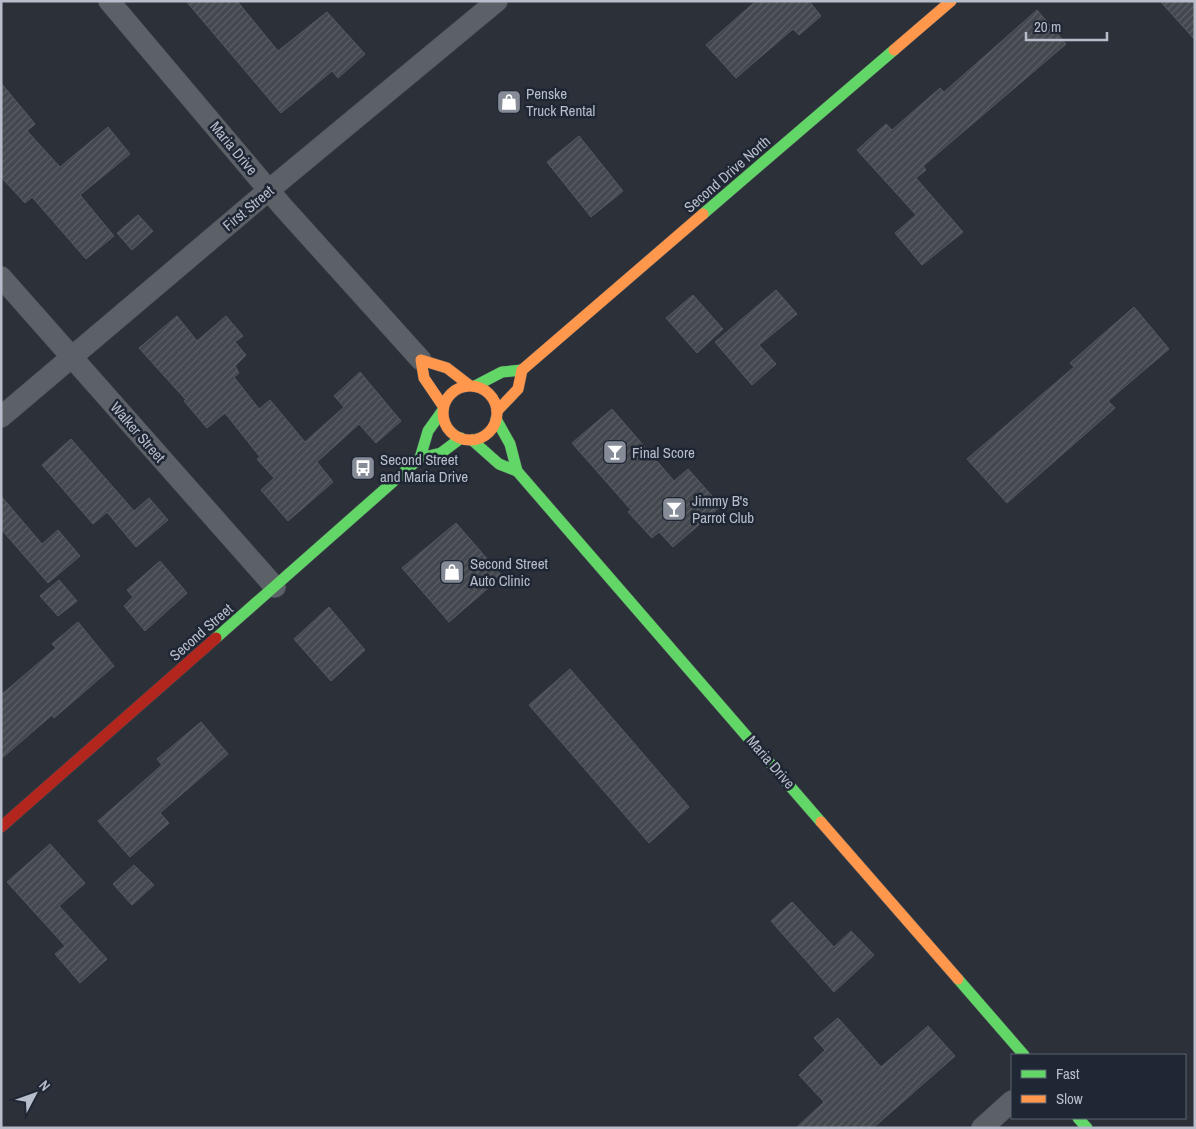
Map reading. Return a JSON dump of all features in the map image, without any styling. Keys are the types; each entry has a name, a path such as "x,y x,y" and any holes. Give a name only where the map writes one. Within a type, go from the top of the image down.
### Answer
{"street":[{"name":"Maria Drive","path":"109,1 269,190 421,360"},
{"name":"First Street","path":"1,417 269,190 497,1"},
{"name":"Second Drive North","path":"522,370 951,1"},
{"name":"Walker Street","path":"1,277 74,357 275,588"},
{"path":"421,360 447,368 472,386 486,390 492,396 497,415 508,435 514,453 517,471 500,464 467,439 450,431 445,423 443,408 424,378 421,360"},
{"path":"522,370 518,389 497,415 491,431 484,436 467,439 441,453 420,458 428,431 453,391 472,386 502,372 522,370"},
{"name":"Second Street","path":"1,827 275,588 420,458"},
{"name":"Maria Drive","path":"517,471 1023,1054"},
{"path":"982,1128 1011,1102"}],"building":[{"path":"186,1 237,1 278,51 327,12 365,54 338,78 332,71 281,113"},
{"path":"756,1 809,1 821,16 799,35 793,29 736,78 706,45"},
{"path":"1160,1 1195,1 1195,40"},
{"path":"1037,10 1066,44 923,166 926,170 916,178 963,232 922,265 895,233 916,215 857,150 886,124 892,130 940,88 944,92"},
{"path":"1,83 35,124 27,131 60,167 108,127 130,154 80,195 114,236 86,259 32,197 25,203 1,177"},
{"path":"579,136 623,191 591,217 547,162"},
{"path":"138,215 153,231 132,250 117,233"},
{"path":"776,290 797,314 759,345 776,364 752,385 715,342"},
{"path":"693,295 723,329 697,353 666,318"},
{"path":"1134,307 1169,349 1108,401 1115,408 1007,503 967,459 1074,367 1070,363"},
{"path":"177,316 197,341 226,316 243,336 235,342 246,355 235,366 239,373 234,377 259,409 270,400 305,442 344,407 334,396 360,372 401,421 376,443 359,424 317,462 333,482 288,521 261,490 274,478 257,459 260,457 225,413 207,428 184,401 186,400 139,348"},
{"path":"612,409 674,481 688,469 721,506 673,547 659,532 652,538 628,512 631,510 572,443"},
{"path":"71,439 134,511 149,498 168,520 136,547 107,512 93,524 42,465"},
{"path":"1,496 42,544 58,530 80,556 48,583 1,529"},
{"name":"Second Street Auto Clinic","path":"456,523 502,576 449,622 402,568"},
{"path":"160,561 187,593 145,631 124,606 133,597 127,590"},
{"path":"59,580 77,601 58,616 40,596"},
{"path":"329,607 365,650 331,681 294,639"},
{"path":"78,622 114,666 54,718 52,715 1,759 1,695 56,648 52,644"},
{"path":"570,669 689,807 649,843 529,705"},
{"path":"201,722 228,754 160,813 169,823 130,857 98,821 162,765 157,759"},
{"path":"50,844 85,883 59,906 107,959 80,983 55,954 65,946 7,882"},
{"path":"134,865 154,885 132,905 113,884"},
{"path":"792,902 834,947 851,931 874,955 834,992 771,921"},
{"path":"838,1018 881,1067 928,1026 955,1056 873,1128 796,1128 824,1102 799,1075 825,1050 814,1038"}],"traffic: fast":[{"path":"703,214 894,50"},
{"path":"475,386 502,372 522,370"},
{"path":"443,410 428,431 420,458 441,453 461,438"},
{"path":"472,440 499,464 517,471 510,444 496,419"},
{"path":"216,638 420,458"},
{"path":"517,471 821,822"},
{"path":"958,979 1023,1054"},
{"path":"1079,1119 1087,1128"}],"traffic: slow":[{"path":"894,50 951,1"},
{"path":"522,370 703,214"},
{"path":"443,406 424,378 421,360 447,368 469,385"},
{"path":"497,411 518,389 522,370"},
{"path":"465,386 475,386 485,390 493,398 497,413 493,428 485,436 475,440 465,440 455,436 447,428 443,418 443,408 447,398 455,390 465,386"},
{"path":"821,822 958,979"}],"traffic: jam":[{"path":"1,827 216,638"}],"place":[{"name":"Penske Truck Rental","path":"509,102"},
{"name":"Final Score","path":"615,452"},
{"name":"Second Street and Maria Drive","path":"363,468"},
{"name":"Jimmy B's Parrot Club","path":"674,509"},
{"name":"Second Street Auto Clinic","path":"452,572"}]}
